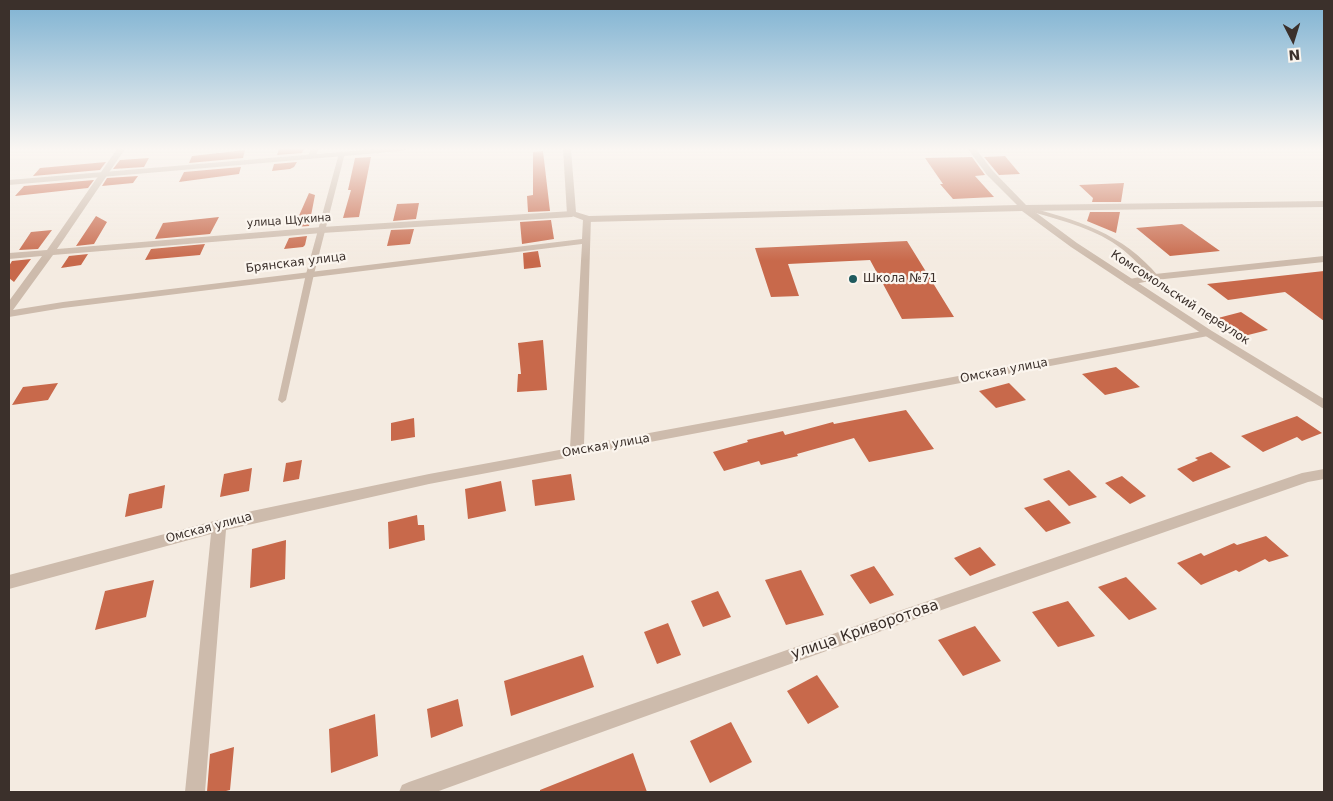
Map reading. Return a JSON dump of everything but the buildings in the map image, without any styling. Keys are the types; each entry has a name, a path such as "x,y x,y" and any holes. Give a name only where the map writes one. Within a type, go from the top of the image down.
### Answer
{"street":[{"path":"9,308 96,186"},
{"path":"570,186 572,214 588,219 1024,208 1324,204"},
{"name":"Комсомольский переулок","path":"1003,186 1024,208 1129,282 1324,405"},
{"name":"улица Щукина","path":"9,256 322,230 572,214"},
{"path":"577,450 588,219"},
{"name":"Брянская улица","path":"9,314 63,305 586,241"},
{"path":"1129,282 1156,277 1324,259"},
{"name":"Омская улица","path":"9,582 252,517 429,479 1208,333"},
{"name":"улица Криворотова","path":"409,792 890,621 1298,480 1324,474"},
{"path":"195,792 219,526"}],"lane":[{"path":"282,400 310,274 333,186"},
{"path":"1024,208 1062,219 1114,240 1156,277"}],"place":[{"name":"Школа №71","path":"853,279"}]}
